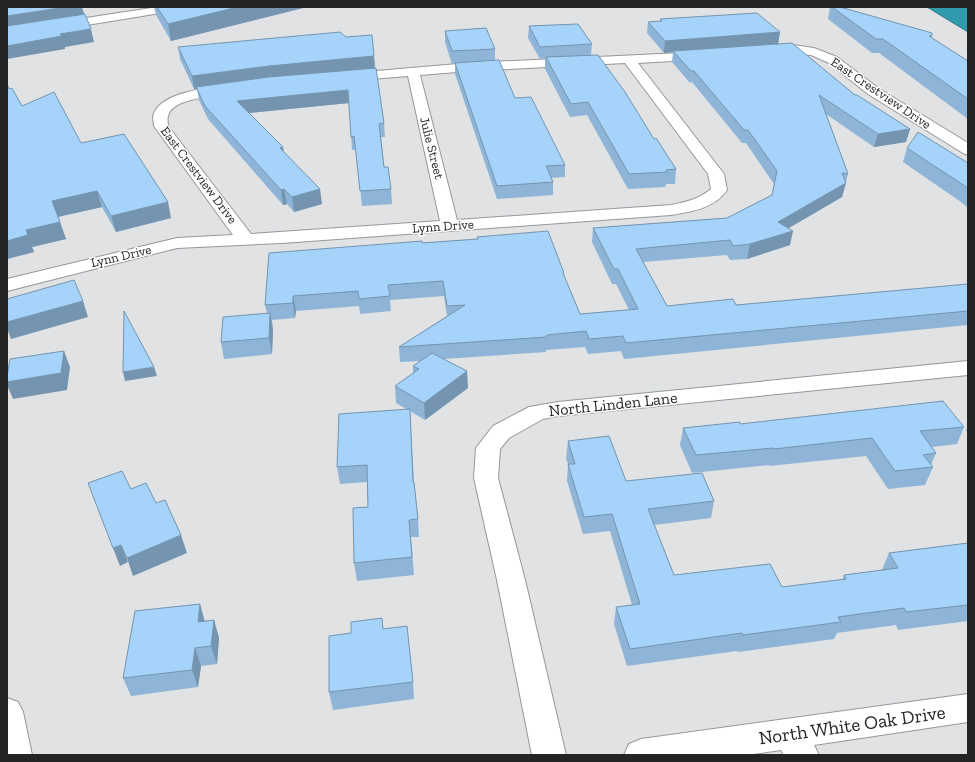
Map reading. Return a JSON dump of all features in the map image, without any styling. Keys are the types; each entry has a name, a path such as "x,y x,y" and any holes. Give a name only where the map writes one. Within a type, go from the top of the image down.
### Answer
{"street":[{"path":"7,34 179,7"},
{"name":"East Crestview Drive","path":"756,50 793,50 822,55 841,65 873,90 968,150"},
{"path":"337,78 413,71 715,55"},
{"name":"Lynn Drive","path":"7,285 91,263 177,243 246,240 671,210 695,206 711,198 719,190 716,174 629,60"},
{"name":"Julie Street","path":"413,71 450,226"},
{"name":"East Crestview Drive","path":"242,88 182,97 165,107 160,114 159,121 161,126 246,240"},
{"name":"North Linden Lane","path":"549,755 512,580 486,478 488,448 502,432 537,412 558,409 968,368"},
{"name":"North White Oak Drive","path":"641,755 796,744 968,708"},
{"path":"7,712 15,755"}],"water":[{"path":"927,7 968,7 968,32"}],"building":[{"path":"7,7 66,7 7,16"},
{"path":"157,7 238,7 168,24"},
{"path":"832,7 840,7 932,33 932,36 929,36 968,61 968,99 883,39 876,39"},
{"path":"757,13 780,32 665,41 648,22 662,21 660,19"},
{"path":"85,14 91,29 60,34 62,36 7,46 7,26"},
{"path":"578,24 592,44 540,47 529,26"},
{"path":"486,28 495,49 452,51 445,31"},
{"path":"340,32 346,37 372,35 374,56 269,66 192,76 178,47"},
{"path":"792,43 855,95 910,129 878,134 819,95 848,174 842,173 846,183 778,222 793,231 750,244 733,246 730,240 636,249 667,306 733,299 736,305 968,284 968,311 626,343 623,336 589,339 586,331 547,335 547,337 399,347 465,305 447,306 443,281 388,285 390,296 359,299 358,291 293,296 293,303 265,305 269,253 422,241 422,243 478,239 477,237 548,231 580,314 638,309 618,269 614,269 593,228 727,218 772,195 777,171 748,130 744,130 694,71 691,71 673,51"},
{"path":"598,55 625,92 654,139 656,138 676,169 666,170 667,172 629,174 588,102 571,104 546,57"},
{"path":"499,60 515,98 531,97 565,165 546,166 553,182 497,186 455,63"},
{"path":"376,68 384,123 379,124 384,167 388,167 391,189 360,191 354,136 351,137 348,90 237,101 283,147 280,148 320,189 292,197 284,189 281,190 205,106 196,87 269,77"},
{"path":"7,84 9,89 12,88 22,106 54,92 81,143 124,134 168,202 111,216 97,191 52,201 60,222 26,230 28,235 7,241"},
{"path":"918,132 968,163 968,188 907,148"},
{"path":"74,280 83,301 7,322 7,299"},
{"path":"124,311 154,367 123,372"},
{"path":"270,313 269,338 221,342 223,317"},
{"path":"64,351 61,373 7,382 10,359"},
{"path":"432,353 467,371 424,403 395,386 419,369 413,366"},
{"path":"943,401 964,427 920,431 936,453 923,455 933,467 895,471 872,438 774,449 696,455 683,428 740,422 740,424"},
{"path":"410,409 413,482 418,519 409,520 412,557 354,563 353,508 368,507 367,465 337,467 339,414"},
{"path":"609,436 626,481 702,473 714,501 648,509 674,575 770,564 782,587 846,579 844,575 898,568 889,553 968,543 968,605 906,612 904,608 838,617 841,622 743,635 742,633 630,649 616,607 640,604 612,514 584,517 568,464 575,464 568,441"},
{"path":"122,471 131,489 146,483 156,503 165,500 181,535 127,558 121,545 113,548 88,483"},
{"path":"200,604 198,622 214,620 211,646 195,648 192,670 123,678 135,611"},
{"path":"382,618 383,629 407,626 413,682 329,692 329,636 351,633 351,622"}]}
